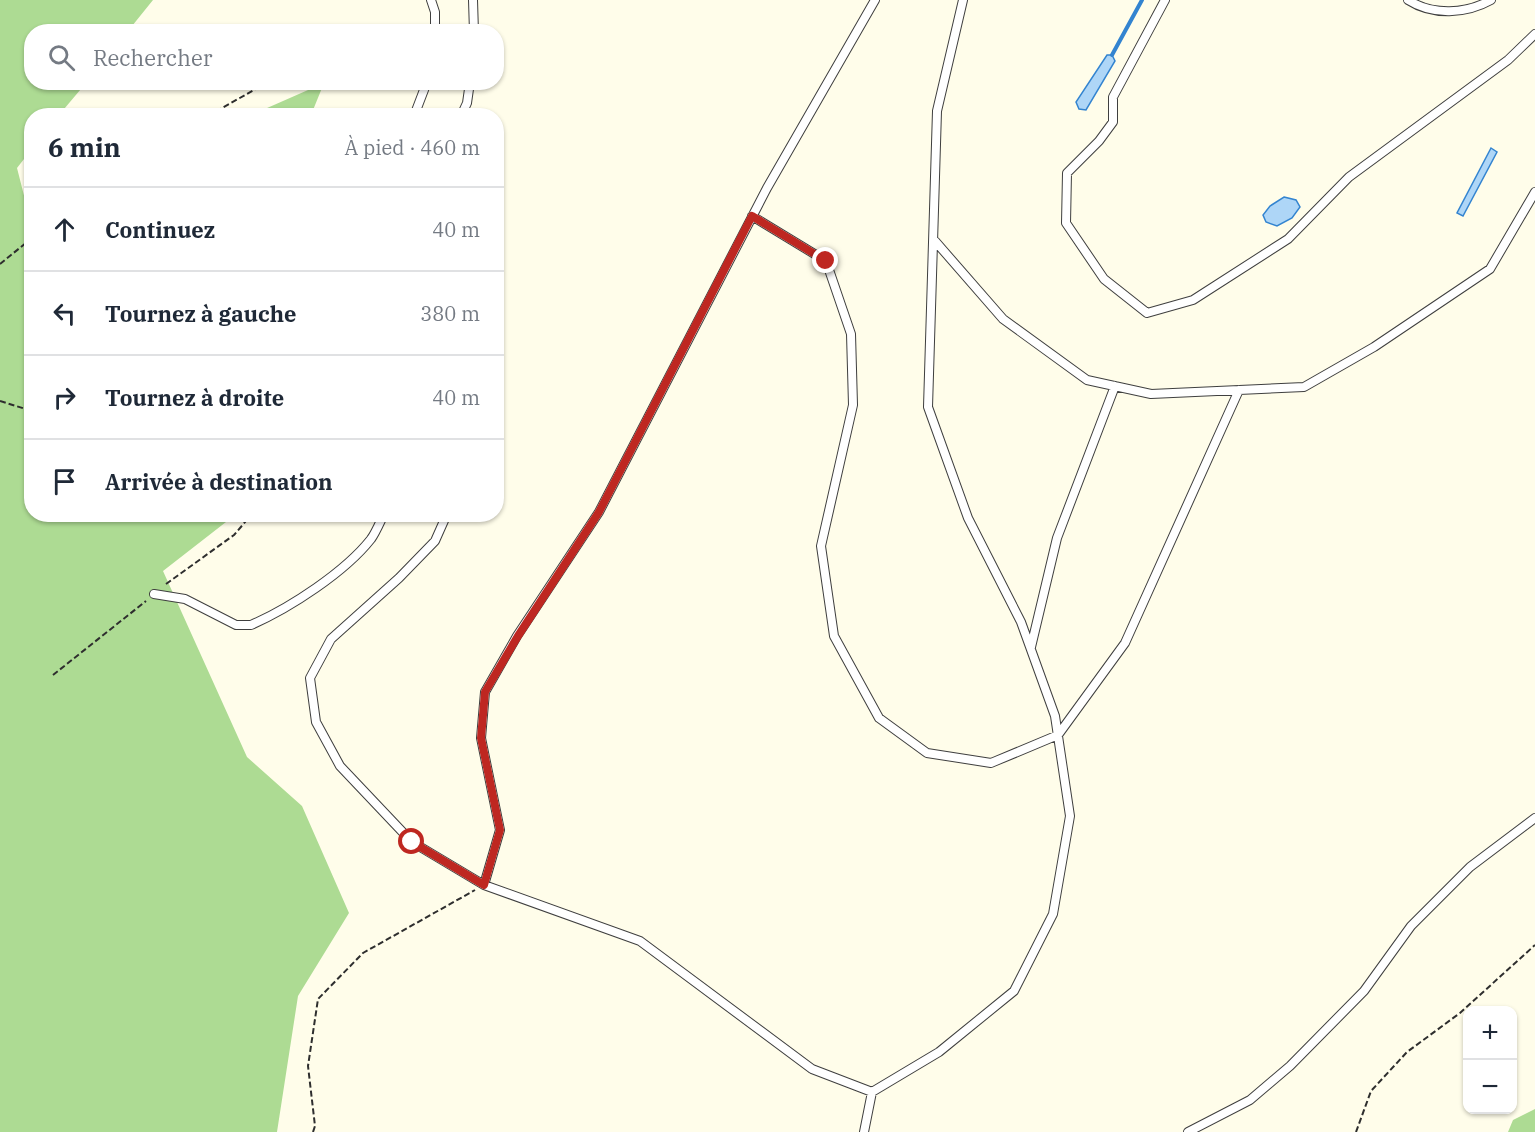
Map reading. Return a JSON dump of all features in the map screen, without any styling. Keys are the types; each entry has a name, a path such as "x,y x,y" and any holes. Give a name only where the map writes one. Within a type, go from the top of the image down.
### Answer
{"lane":[{"path":"431,0 435,12 435,24"},
{"path":"473,0 474,24"},
{"path":"484,885 500,830 481,738 485,692 518,636 599,512 752,216 875,0"},
{"path":"864,1132 872,1092 939,1052 1014,992 1053,914 1070,816 1055,716 1021,622 968,518 928,407 937,111 963,0"},
{"path":"1165,0 1113,97 1113,122 1100,141 1067,173 1066,223 1104,279 1147,313 1193,300 1288,239 1349,177 1508,60 1535,34"},
{"path":"1408,0 1420,8 1459,12 1491,0"},
{"path":"417,108 424,90"},
{"path":"465,108 469,90"},
{"path":"934,241 1003,319 1087,380 1151,394 1304,387 1383,341 1490,269 1535,192"},
{"path":"752,216 826,261 851,334 853,405 821,546 834,636 879,718 927,753 991,763 1058,735 1125,643 1239,390"},
{"path":"1031,648 1057,538 1115,386"},
{"path":"154,594 185,599 236,625 251,625 338,570 372,538 380,522"},
{"path":"443,522 435,541 399,578 331,639 310,678 316,722 340,766 412,842 484,885 640,941 812,1069 872,1092"},
{"path":"1188,1132 1250,1100 1290,1066 1364,991 1411,926 1470,867 1535,818"}],"path":[{"path":"222,108 254,90"},
{"path":"0,264 24,244"},
{"path":"0,401 24,408"},
{"path":"313,1132 315,1126 308,1066 318,999 363,953 484,885"},
{"path":"1356,1132 1371,1091 1407,1052 1460,1013 1535,945"}],"green space":[{"path":"0,0 153,0 134,24 24,24 24,90 80,90 65,108 24,108 24,159 17,168 24,196 24,522 226,522 163,571 247,757 302,806 349,913 298,996 277,1132 0,1132"},
{"path":"308,90 321,90 314,108 267,108"},
{"path":"1535,1109 1535,1132 1508,1132 1513,1120"}],"water":[{"path":"1107,55 1112,55 1115,61 1086,110 1079,109 1076,102"},
{"path":"1491,148 1497,152 1463,216 1457,213"},
{"path":"1284,197 1296,200 1300,207 1292,218 1277,226 1266,222 1263,215 1270,206"}],"waterway":[{"path":"1112,55 1142,0"}],"route":[{"path":"412,842 484,885 500,830 481,738 485,692 518,636 599,512 752,216 826,261"}]}
